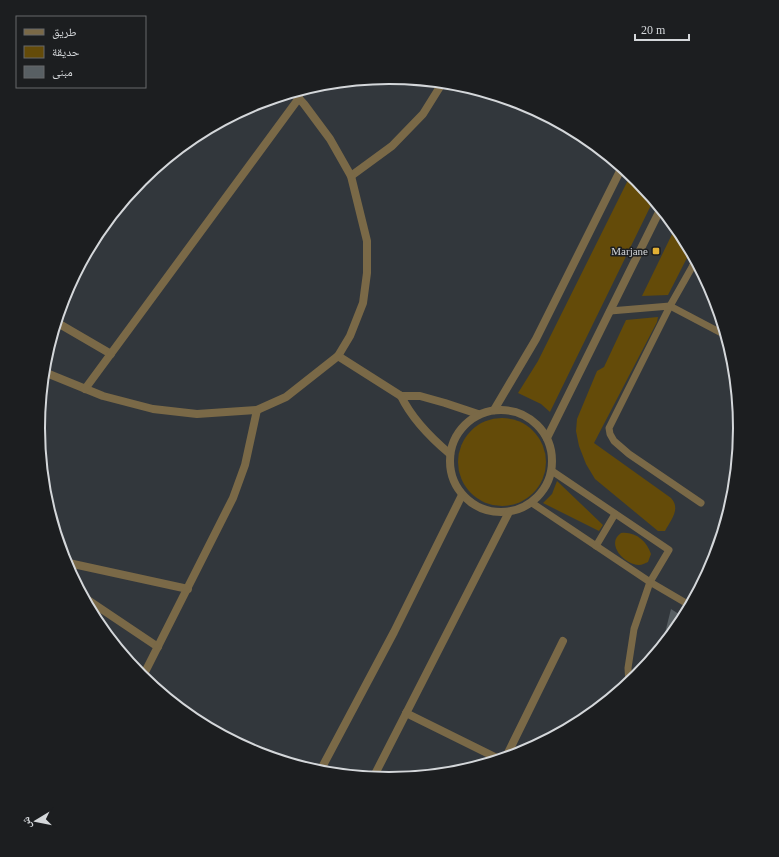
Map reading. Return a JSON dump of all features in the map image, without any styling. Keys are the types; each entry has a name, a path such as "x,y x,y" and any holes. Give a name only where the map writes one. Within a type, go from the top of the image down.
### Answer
{"street":[{"path":"351,176 392,146 423,114 440,88"},
{"path":"50,375 103,396 153,409 197,414 257,410 286,397 338,356 350,336 363,303 367,273 367,241 351,176 330,139 297,97"},
{"path":"86,389 294,98"},
{"path":"494,410 536,339 620,172"},
{"path":"547,438 658,213"},
{"path":"61,325 111,354"},
{"path":"338,356 401,396 420,396 478,414"},
{"path":"401,396 406,407 422,427 450,454"},
{"path":"145,671 188,590 233,498 245,465 257,410"},
{"path":"494,410 515,411 534,421 547,438 552,454 552,471 545,489 532,503 521,509 509,512 491,512 476,506 462,496 452,476 450,454 458,433 465,424 478,414 494,410"},
{"path":"323,766 394,632 462,496"},
{"path":"376,772 509,512"},
{"path":"73,564 188,590"},
{"path":"92,603 158,647"},
{"path":"509,752 563,641"},
{"path":"406,713 494,757"}],"lane":[{"path":"692,265 670,306 609,428 610,434 614,441 629,454 701,503"},
{"path":"610,311 670,306 720,332"},
{"path":"552,471 669,550 650,582 634,629 628,668 629,676"},
{"path":"532,503 650,582 687,603"},
{"path":"596,546 615,514"}],"green space":[{"path":"628,180 651,204 550,412 541,404 518,393 538,361"},
{"path":"673,233 688,256 668,295 642,296"},
{"path":"658,317 657,322 594,443 671,498 674,502 675,510 665,531 658,531 595,479 586,464 579,446 576,431 577,419 597,371 604,367 626,320"},
{"path":"502,418 519,422 533,431 542,445 546,462 542,479 533,493 519,502 502,506 485,502 471,493 462,479 458,462 462,445 471,431 485,422"},
{"path":"557,481 603,525 599,531 543,503 552,494"},
{"path":"621,533 636,535 647,545 651,554 648,562 639,565 628,562 623,558 616,548 615,543"}],"building":[{"path":"671,609 679,614 664,636"}],"place":[{"name":"Marjane","path":"656,251"}]}
